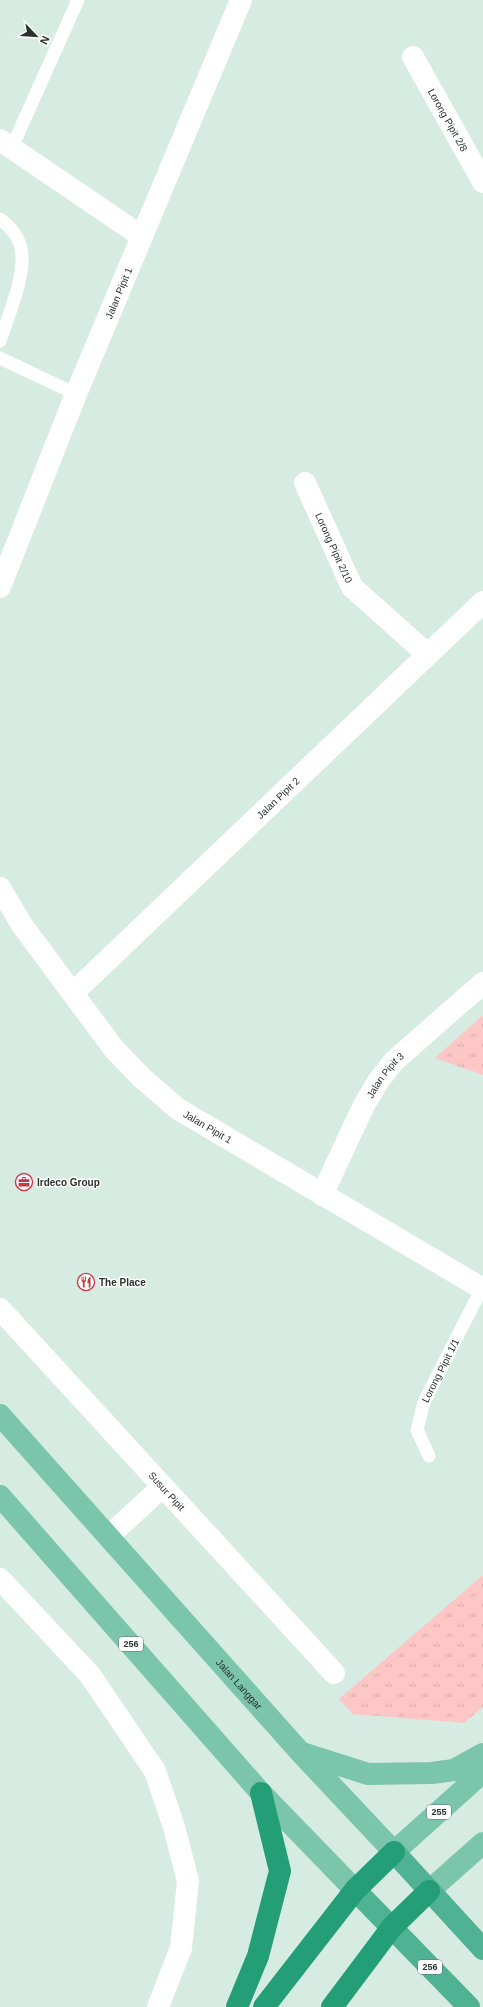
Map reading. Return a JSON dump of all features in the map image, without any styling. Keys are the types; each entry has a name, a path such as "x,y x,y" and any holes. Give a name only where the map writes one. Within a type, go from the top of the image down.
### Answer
{"highway":[{"path":"238,2007 258,1956 280,1871 261,1793"},
{"name":"255","path":"355,1890 394,1852"},
{"name":"Jalan Langgar","path":"394,1852 483,1949"},
{"path":"264,2007 355,1890"},
{"name":"256","path":"355,1890 469,2007"},
{"path":"332,2007 392,1927 429,1891"}],"main road":[{"name":"Jalan Langgar","path":"0,1415 301,1752 394,1852"},
{"name":"256","path":"0,1496 261,1793 355,1890"},
{"path":"301,1752 368,1774 432,1773 454,1770 483,1754"},
{"name":"255","path":"394,1852 483,1772"},
{"path":"429,1891 483,1843"}],"street":[{"name":"Jalan Pipit 1","path":"0,587 76,394 241,0"},
{"name":"Lorong Pipit 2/8","path":"413,57 483,182"},
{"path":"6,143 141,236"},
{"name":"Lorong Pipit 2/10","path":"305,483 352,587 426,654"},
{"name":"Jalan Pipit 2","path":"73,993 426,654 483,602"},
{"name":"Jalan Pipit 1","path":"0,888 22,926 114,1048 142,1078 178,1109 482,1288"},
{"name":"Jalan Pipit 3","path":"322,1195 364,1105 394,1061 483,983"},
{"name":"Susur Pipit","path":"0,1308 162,1487 334,1673"},
{"path":"109,1536 162,1487"},
{"path":"0,1579 90,1675 155,1772 174,1827 188,1880 182,1948 158,2007"}],"lane":[{"path":"6,143 78,0"},
{"path":"0,219 12,230 20,243 22,258 20,278 0,341"},
{"path":"0,358 76,394"},
{"name":"Lorong Pipit 1/1","path":"429,1456 417,1430 424,1402 482,1288"}],"green space":[{"path":"483,1015 483,1075 435,1058"},
{"path":"483,1575 483,1707 464,1723 353,1714 339,1699"}],"place":[{"name":"Irdeco Group","path":"24,1182"},
{"name":"The Place","path":"86,1282"}]}
